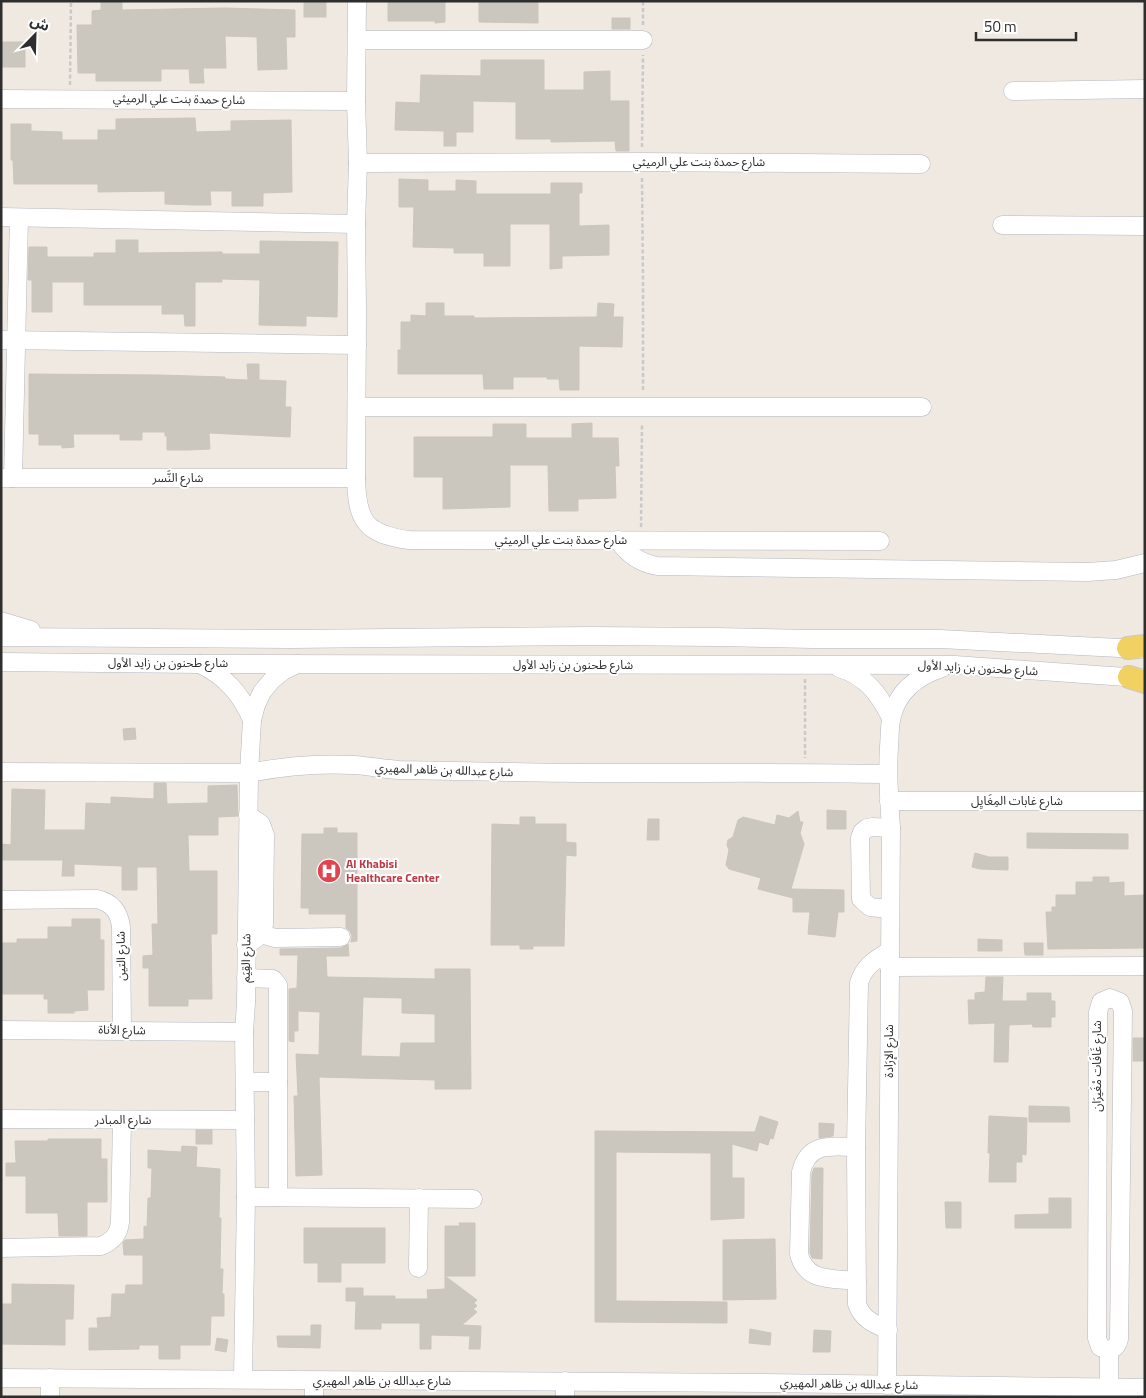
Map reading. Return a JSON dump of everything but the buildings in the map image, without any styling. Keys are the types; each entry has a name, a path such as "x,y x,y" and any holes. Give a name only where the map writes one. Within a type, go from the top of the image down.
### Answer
{"street":[{"name":"شارع حمدة بنت علي الرميثي","path":"357,1 356,501 360,514 368,525 378,533 391,538 409,540 880,541"},
{"path":"357,40 643,40"},
{"path":"1013,91 1145,89"},
{"name":"شارع حمدة بنت علي الرميثي","path":"1,99 356,101"},
{"name":"شارع حمدة بنت علي الرميثي","path":"358,163 642,162 921,164"},
{"path":"1,218 356,224"},
{"path":"7,478 9,340 19,218"},
{"path":"1002,225 1145,226"},
{"path":"9,340 357,345"},
{"path":"357,407 922,407"},
{"name":"شارع النَّسر","path":"7,478 356,478"},
{"path":"618,540 622,547 634,558 657,566 1087,572 1116,570 1145,563"},
{"path":"1,621 16,627 64,636"},
{"name":"شارع طحنون بن زايد الأول","path":"1,637 291,639 718,637 940,639 1139,648"},
{"name":"شارع طحنون بن زايد الأول","path":"1,662 955,665 1139,679"},
{"name":"شارع القِيَم","path":"200,664 227,680 246,705 252,720"},
{"name":"شارع القِيَم","path":"243,1379 246,1197 244,1032 249,773 252,720 256,705 267,686 283,671 296,664"},
{"path":"830,665 857,676 868,683 877,693 891,718"},
{"name":"شارع الإرَادة","path":"887,1385 891,828 887,774 891,718 898,701 909,686 930,672 955,665"},
{"name":"شارع عبدالله بن ظاهر المهيري","path":"1,772 249,773 311,764 354,765 397,770 694,774 805,772 887,774"},
{"name":"شارع غابات المِغَايِل","path":"889,801 1145,802"},
{"path":"246,945 262,934 264,927 266,835 260,824 248,814"},
{"path":"890,909 870,908 861,900 860,844 862,832 867,828 891,828"},
{"name":"شارع التين","path":"1,900 97,900 104,901 116,909 120,916 121,927 122,1030"},
{"path":"262,934 275,938 341,937"},
{"path":"888,1330 872,1323 862,1315 857,1304 856,1147 859,983 861,974 866,967 889,959 1145,966"},
{"path":"246,978 273,979 278,985 278,1197"},
{"name":"شارع غَافَات مْغَيرَان","path":"1110,998 1120,1002 1123,1011 1119,1338 1118,1344 1109,1350 1100,1347 1097,1338 1098,1012 1101,1002 1110,998"},
{"name":"شارع الأناة","path":"1,1030 244,1032"},
{"path":"244,1082 278,1082"},
{"name":"شارع المبادر","path":"1,1119 245,1120"},
{"path":"1,1248 101,1246 113,1240 117,1234 120,1222 122,1120"},
{"path":"856,1147 820,1147 813,1151 803,1164 801,1172 799,1254 801,1263 807,1271 815,1276 857,1281"},
{"path":"246,1197 473,1198"},
{"path":"418,1268 419,1198"},
{"name":"شارع غَافَات مْغَيرَان","path":"1109,1350 1109,1388"},
{"name":"شارع عبدالله بن ظاهر المهيري","path":"1,1378 243,1379 314,1389 763,1390 887,1385 1145,1388"},
{"path":"50,1378 50,1397"}],"path":[{"path":"70,98 71,1"},
{"path":"641,540 643,1"},
{"path":"805,665 805,772"}],"place":[{"name":"Al Khabisi Healthcare Center","path":"329,871"}]}
